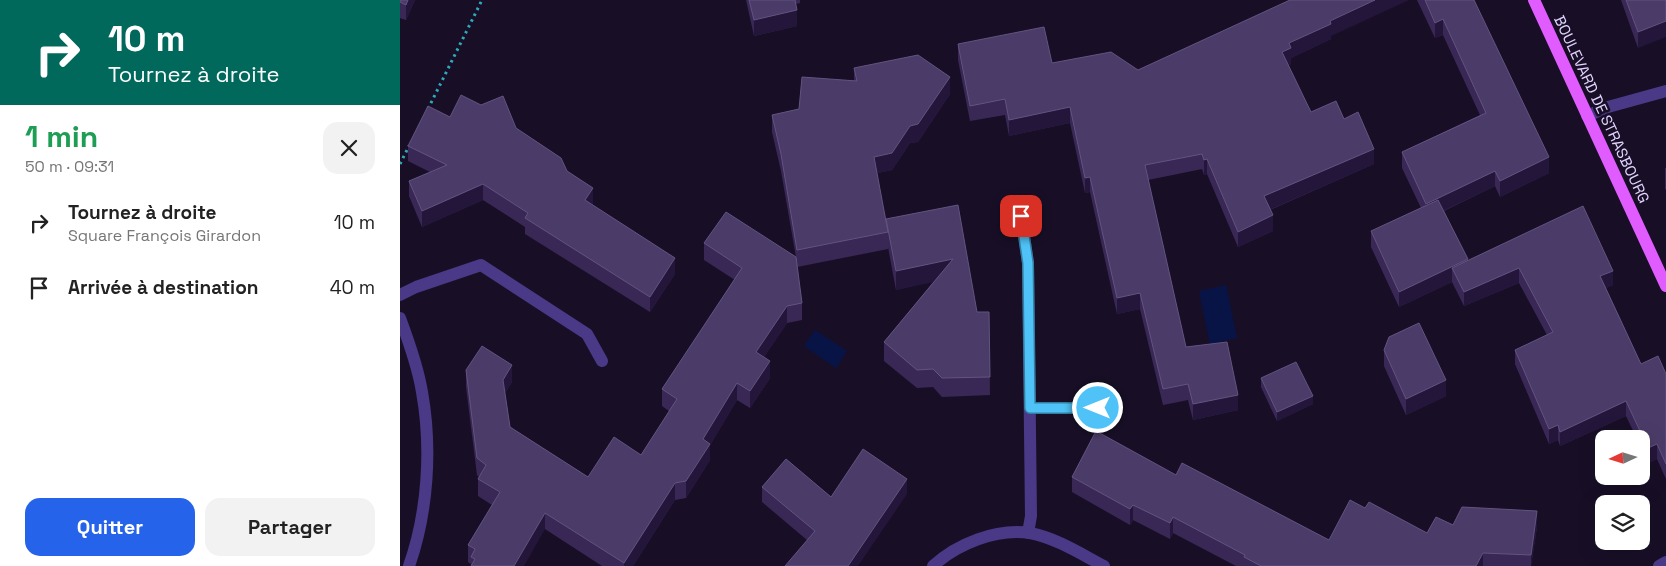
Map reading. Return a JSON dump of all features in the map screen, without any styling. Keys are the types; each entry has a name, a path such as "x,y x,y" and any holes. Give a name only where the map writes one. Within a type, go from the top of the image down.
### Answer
{"main road":[{"name":"BOULEVARD DE STRASBOURG","path":"1534,0 1666,286"}],"street":[{"path":"1588,116 1608,107 1666,91"},
{"path":"1021,216 1028,263 1031,516 1028,533"},
{"path":"400,295 416,287 481,265 587,334 602,361"},
{"path":"400,318 422,391 428,447 422,510 409,566"},
{"path":"1030,408 1115,408"},
{"path":"933,566 945,555 963,545 1009,533 1028,533 1065,546 1104,566"},
{"path":"1659,566 1666,562"}],"path":[{"path":"426,112 482,0"},
{"path":"400,164 413,138"}],"shaded area":[{"path":"1226,285 1237,338 1210,344 1199,291"},
{"path":"815,330 847,351 836,368 804,346"}],"building":[{"path":"400,0 408,0 406,5 400,2"},
{"path":"749,0 795,0 797,10 754,20"},
{"path":"1290,0 1375,0 1330,21 1331,24 1289,43 1291,48 1282,52 1311,112 1336,101 1344,119 1358,112 1374,149 1264,196 1273,215 1238,232 1207,159 1204,160 1202,154 1145,165 1186,347 1227,342 1238,395 1193,404 1188,384 1163,389 1140,293 1117,298 1090,177 1085,178 1070,107 1009,120 1005,99 970,106 958,44 1044,27 1052,63 1111,52 1138,70"},
{"path":"1425,0 1474,0 1549,157 1500,181 1495,171 1426,204 1402,152 1486,113 1443,19 1435,23"},
{"path":"1626,0 1666,0 1666,21 1638,32"},
{"path":"918,55 950,77 918,124 910,126 892,153 874,157 888,232 797,250 781,154 772,115 799,109 802,77 857,81 854,68"},
{"path":"461,95 481,105 503,96 516,128 561,158 567,171 593,188 585,200 675,258 650,297 525,218 528,213 483,184 422,211 409,181 447,165 408,146 428,106 450,117"},
{"path":"1438,200 1468,259 1399,292 1371,231"},
{"path":"958,205 977,312 989,312 990,377 942,378 933,369 917,370 884,342 953,259 896,271 886,219"},
{"path":"1583,206 1613,271 1600,276 1641,364 1658,356 1666,374 1666,464 1657,444 1650,447 1650,430 1640,430 1626,401 1560,432 1558,425 1549,429 1515,350 1553,332 1519,268 1464,292 1452,268"},
{"path":"726,212 796,257 802,303 787,306 756,352 770,361 750,391 737,383 703,439 710,444 686,481 675,483 624,563 545,513 514,566 471,566 475,559 471,557 475,549 468,545 500,492 478,479 486,465 477,458 466,370 482,346 512,365 503,380 510,427 588,477 614,437 641,455 677,399 662,389 742,268 704,243"},
{"path":"1419,323 1446,380 1406,399 1384,350 1389,337"},
{"path":"1296,362 1313,396 1277,412 1261,378"},
{"path":"1096,431 1176,475 1182,463 1329,540 1350,500 1365,508 1369,502 1427,533 1436,517 1453,525 1462,507 1537,511 1531,555 1483,553 1476,566 1261,566 1244,557 1245,555 1173,517 1170,523 1133,505 1130,509 1072,477"},
{"path":"863,449 907,479 848,566 785,566 815,531 762,487 786,459 831,497"}],"route":[{"path":"1021,216 1028,263 1030,408 1098,408"}]}
